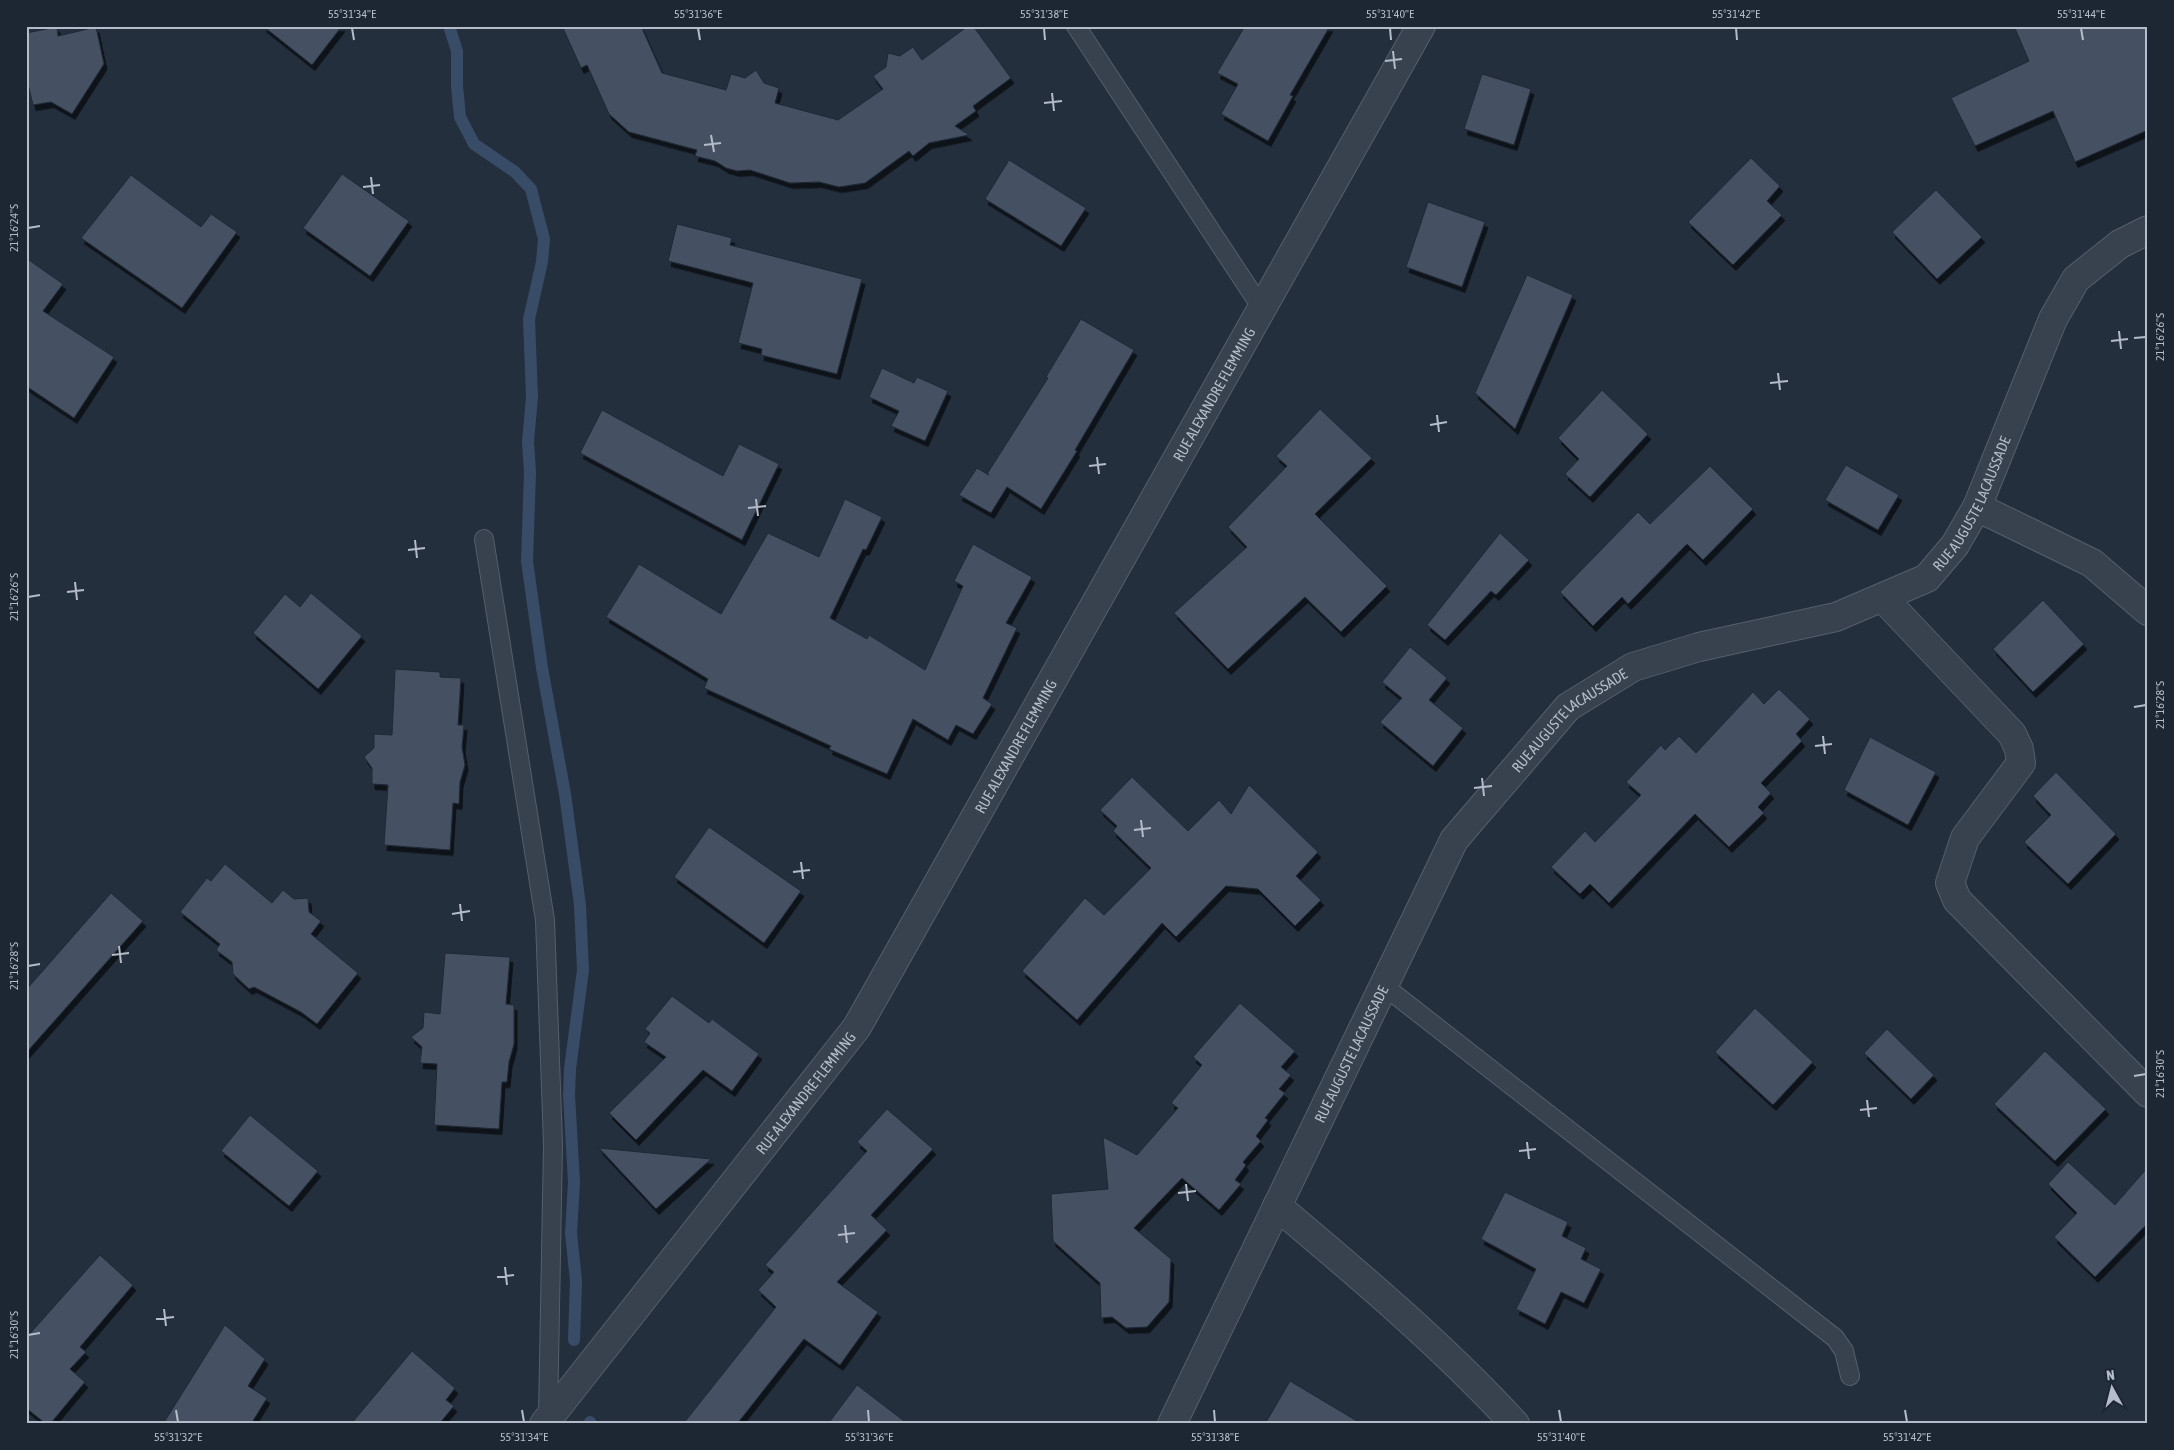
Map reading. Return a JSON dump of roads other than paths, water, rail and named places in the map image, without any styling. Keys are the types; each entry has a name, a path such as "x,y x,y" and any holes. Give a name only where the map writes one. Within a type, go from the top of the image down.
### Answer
{"street":[{"name":"RUE ALEXANDRE FLEMMING","path":"546,1421 857,1027 1260,307 1421,26"},
{"name":"RUE AUGUSTE LACAUSSADE","path":"1172,1424 1454,840 1568,706 1633,667 1699,647 1836,616 1883,598 1927,578 1955,545 1976,507 2053,319 2076,279 2120,244 2148,230"},
{"path":"1976,507 2092,562 2148,611"},
{"path":"1883,598 2012,734 2019,749 2021,763 1966,838 1950,883 1957,900 2148,1093"},
{"path":"1277,1206 1375,1288 1488,1394 1515,1424"}],"lane":[{"path":"1076,26 1260,307"},
{"path":"484,539 545,920 553,1144 546,1421"},
{"path":"1384,986 1835,1338 1844,1351 1850,1376"}],"waterway":[{"path":"449,26 457,51 457,86 460,117 474,144 515,172 531,189 544,239 542,262 529,319 532,397 528,442 530,473 527,561 542,668 565,794 580,905 583,970 570,1069 569,1095 574,1182 571,1233 576,1281 574,1340"}]}
